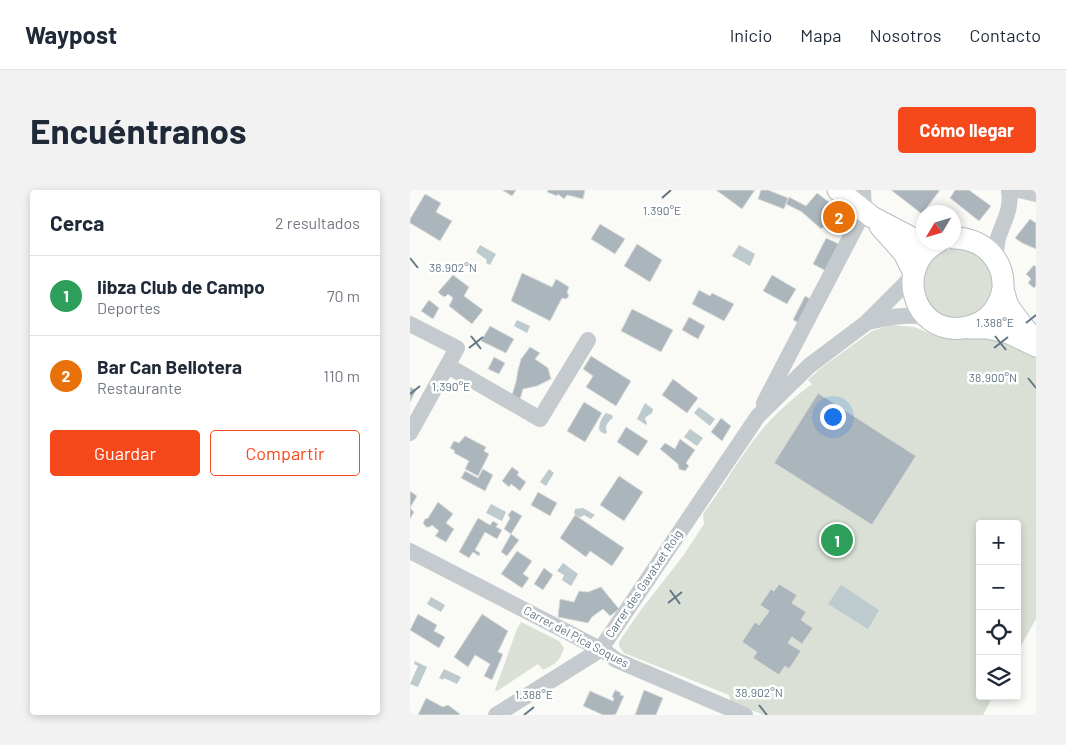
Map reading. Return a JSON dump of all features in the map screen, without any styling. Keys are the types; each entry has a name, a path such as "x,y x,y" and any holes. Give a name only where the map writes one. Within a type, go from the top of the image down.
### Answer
{"main road":[{"path":"838,190 916,239"},
{"path":"866,206 904,253 913,275"},
{"path":"961,243 982,245 995,258 1003,279 997,307 985,320 969,328"},
{"path":"927,250 917,264 913,275 912,288 920,308 927,317 946,327 958,329 988,328 1009,333 1036,346"},
{"path":"1002,290 1008,306 1036,341"}],"street":[{"path":"995,258 999,237 1009,211 1009,191 1019,190 1036,194"},
{"name":"Carrer des Gavatxet Roig","path":"496,715 600,650 758,416 866,206"},
{"path":"961,237 991,231 1006,219"},
{"name":"Carrer des Gavatxet Roig","path":"758,416 810,366 866,323 913,275"},
{"name":"Carrer des Gavatxet Roig","path":"866,323 890,316 912,315 927,317"},
{"path":"410,324 457,348 410,433"},
{"path":"448,366 540,419 588,340"},
{"name":"Carrer del Pica Soques","path":"410,551 606,652 616,660 745,715"}],"shaded area":[{"path":"480,245 496,254 490,265 486,263 487,260 476,252"},
{"path":"739,245 755,254 750,266 732,256"},
{"path":"961,249 977,254 987,264 992,277 992,291 987,304 977,314 964,319 950,319 937,314 927,304 922,291 922,277 927,264 937,254 946,250"},
{"path":"517,320 530,326 527,333 514,326"},
{"path":"891,325 914,327 939,337 963,338 998,335 1017,344 1036,358 1036,619 1021,646 1021,520 976,520 976,700 991,700 983,715 764,715 731,702 729,695 624,653 619,646 619,642 640,611 683,556 704,524 703,514 757,435 782,409 812,384 808,380 821,368 872,331"},
{"path":"645,403 653,409 652,413 645,419 646,425 637,419"},
{"path":"699,407 715,419 710,426 694,413"},
{"path":"606,413 612,415 613,418 607,424 607,432 605,434 599,429 601,420"},
{"path":"690,429 703,438 697,446 684,437"},
{"path":"549,469 554,473 546,486 540,482"},
{"path":"491,504 506,512 502,521 486,513"},
{"path":"583,508 595,515 591,519 584,515 577,517 574,513 575,509"},
{"path":"563,563 578,574 571,586 562,580 564,575 557,571"},
{"path":"841,585 879,610 868,629 828,604"},
{"path":"431,597 445,605 441,612 427,604"},
{"path":"521,622 559,641 564,648 559,660 554,664 543,670 538,664 497,691 495,690"},
{"path":"415,661 427,667 418,687 410,684 418,666 414,664"},
{"path":"444,669 461,677 457,684 444,678 443,680 439,678"}],"building":[{"path":"502,190 516,190 512,196"},
{"path":"548,190 585,190 583,199 567,195 564,199 558,194 557,196 547,192"},
{"path":"716,190 755,190 742,209"},
{"path":"761,190 768,190 788,198 784,209 758,199"},
{"path":"891,190 940,190 929,205 916,205 916,209"},
{"path":"955,190 969,190 991,206 979,221 950,198"},
{"path":"817,193 851,219 840,234 833,229 830,233 823,227 821,229 802,212 786,204 789,197 806,206"},
{"path":"425,194 441,203 436,212 452,221 440,241 410,223 410,219"},
{"path":"1030,219 1036,223 1036,249 1015,238"},
{"path":"600,224 625,239 615,254 591,239"},
{"path":"826,238 839,244 826,271 813,264"},
{"path":"637,244 662,260 650,282 624,266"},
{"path":"1034,265 1036,267 1036,286 1034,288 1028,283 1031,279 1026,274"},
{"path":"522,273 552,287 556,279 569,287 567,292 569,296 566,299 562,298 550,321 511,301"},
{"path":"453,275 469,287 464,296 483,310 472,324 449,306 453,298 448,294 445,297 438,292"},
{"path":"772,275 796,289 787,304 763,291"},
{"path":"699,290 710,296 712,293 734,304 724,321 692,304"},
{"path":"805,296 814,301 802,324 793,320"},
{"path":"429,300 439,308 433,319 421,311"},
{"path":"632,309 673,330 661,352 621,331"},
{"path":"689,317 705,326 698,339 682,330"},
{"path":"490,326 514,339 506,353 481,341"},
{"path":"530,347 540,353 535,359 548,368 551,379 537,386 523,389 520,399 512,395 521,359"},
{"path":"591,356 631,381 616,406 586,387 593,376 583,369"},
{"path":"494,357 505,363 499,374 488,369"},
{"path":"673,379 698,398 687,413 662,395"},
{"path":"410,387 416,390 410,402"},
{"path":"818,393 916,456 872,525 774,463"},
{"path":"584,402 602,413 585,442 567,431"},
{"path":"721,418 731,426 722,441 711,432"},
{"path":"626,427 648,441 638,456 617,442"},
{"path":"465,436 486,447 484,451 489,454 478,476 465,469 469,461 454,453 455,451 450,448 454,441 459,443"},
{"path":"680,439 695,450 686,463 689,466 685,471 679,469 678,464 660,449 665,443 675,449"},
{"path":"512,467 519,472 517,475 526,482 520,491 511,484 509,487 502,481"},
{"path":"483,469 493,475 485,491 461,478 465,471 478,478"},
{"path":"619,476 643,492 624,521 600,505"},
{"path":"410,491 417,496 410,508"},
{"path":"538,492 557,503 550,516 531,505"},
{"path":"438,502 453,514 446,523 454,529 446,542 435,536 439,531 432,525 426,527 423,523"},
{"path":"410,508 414,512 410,519"},
{"path":"512,510 522,516 511,534 504,529 510,518 508,515"},
{"path":"575,515 624,548 612,566 590,551 586,557 560,538"},
{"path":"478,518 490,525 493,521 498,524 496,527 502,530 497,539 485,532 475,550 480,553 479,556 473,552 469,558 459,552"},
{"path":"511,534 519,540 507,556 501,552"},
{"path":"517,551 532,561 523,574 529,578 522,588 501,574"},
{"path":"544,568 553,575 543,590 534,584"},
{"path":"779,584 797,595 792,603 806,612 801,620 813,628 802,644 792,637 788,643 801,651 789,669 785,666 779,675 753,658 757,652 742,642 755,622 759,625 769,611 760,605 771,589 774,591"},
{"path":"601,587 619,609 610,616 603,609 592,617 588,623 558,617 560,599 574,602 579,591 588,592"},
{"path":"418,614 437,625 434,631 445,637 439,648 410,630"},
{"path":"482,614 508,631 498,652 503,654 492,680 484,676 490,664 475,655 468,667 454,657"},
{"path":"615,690 624,696 616,714 603,715 583,706 590,691 613,701 614,698 612,697"},
{"path":"644,690 663,698 656,715 635,715"},
{"path":"426,698 443,707 448,705 460,714 418,715"}],"place":[{"name":"Bar Can Bellotera","path":"839,217"},
{"name":"Iibza Club de Campo","path":"837,540"}]}
